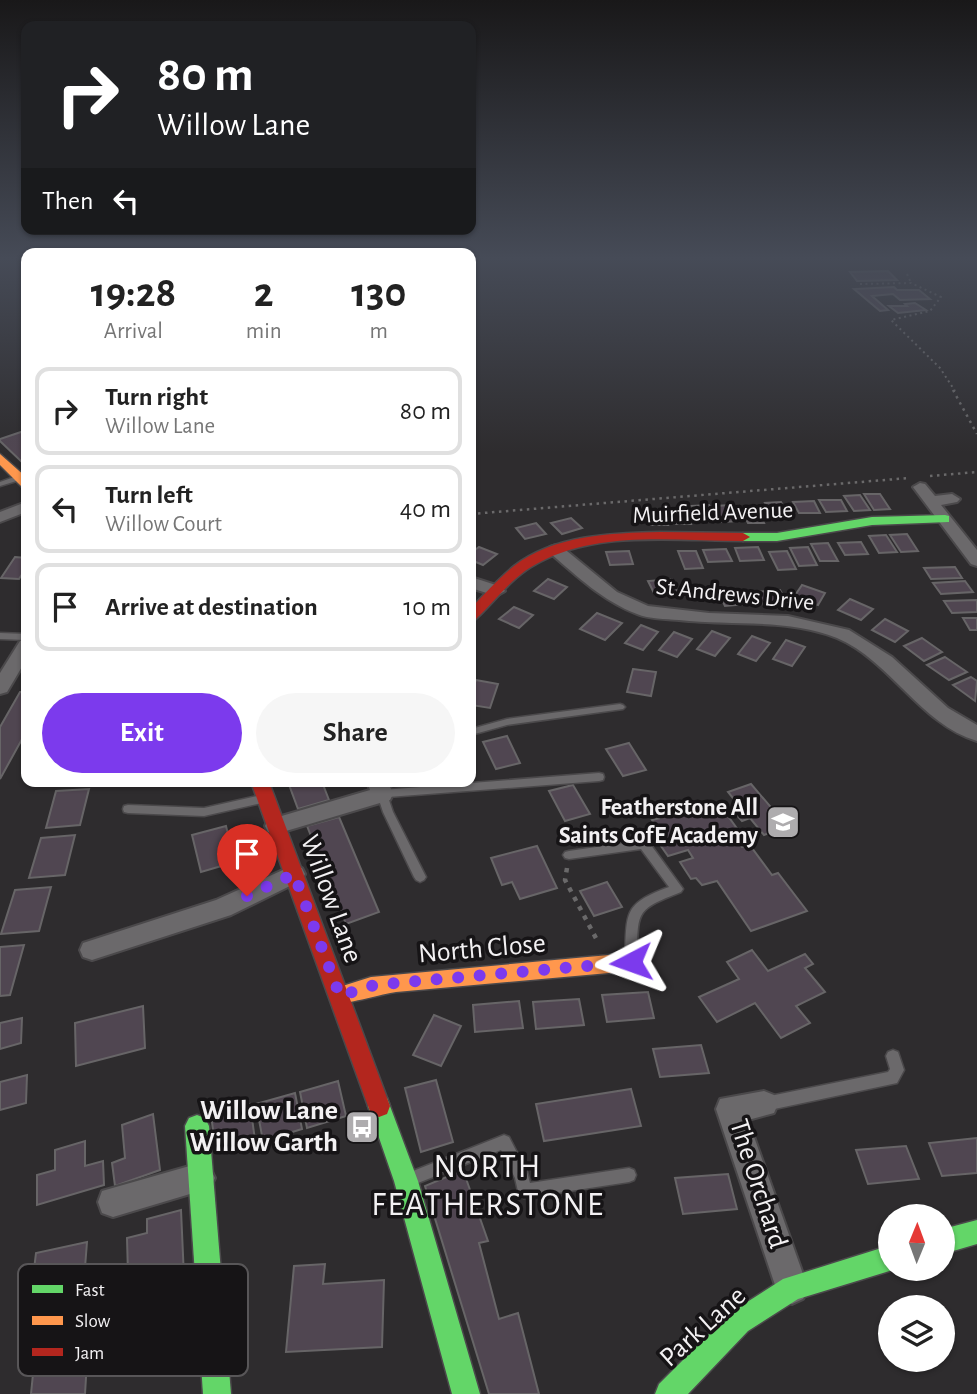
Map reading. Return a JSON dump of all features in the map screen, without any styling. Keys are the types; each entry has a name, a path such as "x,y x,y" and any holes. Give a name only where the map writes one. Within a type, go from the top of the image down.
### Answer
{"street":[{"path":"0,458 21,479"},
{"path":"917,481 977,561"},
{"path":"930,501 952,499"},
{"path":"0,517 21,509"},
{"name":"Muirfield Avenue","path":"476,611 525,565 556,550 603,538 778,537 872,522 945,519"},
{"name":"St Andrews Drive","path":"556,550 611,596 645,611 709,618 788,621 843,634 885,662 941,713 977,734"},
{"path":"476,584 496,591"},
{"path":"0,688 21,653"},
{"name":"Willow Lane","path":"262,787 407,1181 466,1394"},
{"path":"276,826 380,788"},
{"path":"92,950 223,908 294,874"},
{"name":"North Close","path":"340,996 371,986 396,983 631,962"},
{"name":"The Orchard","path":"764,1104 730,1109 792,1288"},
{"path":"197,1126 207,1264"},
{"path":"113,1202 200,1178"},
{"path":"956,1238 977,1232"},
{"name":"Park Lane","path":"669,1394 740,1322 792,1288 878,1262"},
{"path":"216,1376 217,1394"}],"lane":[{"path":"0,484 21,481"},
{"path":"0,636 21,638"},
{"path":"476,731 507,722 620,707"},
{"path":"476,783 599,777"},
{"path":"400,787 380,788 388,812 420,877"},
{"path":"128,808 204,812 266,798"},
{"path":"569,855 644,844 677,889 642,901 635,909 631,962"},
{"path":"764,1104 892,1078 897,1070 893,1056"},
{"path":"407,1181 503,1142 522,1177 524,1191 629,1175"}],"path":[{"path":"894,323 940,368 977,434"},
{"path":"476,514 917,481 977,472"},
{"path":"569,855 565,880 607,964"}],"building":[{"path":"21,432 21,461 0,441"},
{"path":"864,494 880,494 890,509 874,510"},
{"path":"860,495 870,510 854,511 844,496"},
{"path":"819,500 841,500 847,511 826,512"},
{"path":"814,501 820,513 799,513 793,502"},
{"path":"781,502 790,518 773,518 765,503"},
{"path":"709,505 716,521 699,522 692,506"},
{"path":"731,505 739,521 722,522 715,506"},
{"path":"740,507 756,507 764,523 748,523"},
{"path":"668,508 685,508 691,524 674,524"},
{"path":"646,509 662,509 668,525 651,525"},
{"path":"571,518 582,528 562,534 551,523"},
{"path":"536,523 546,534 525,539 516,528"},
{"path":"907,534 918,551 901,552 890,535"},
{"path":"886,535 897,552 879,553 869,536"},
{"path":"861,542 868,554 845,555 838,543"},
{"path":"828,543 838,561 820,561 811,544"},
{"path":"479,547 497,554 483,565 476,562 476,549"},
{"path":"758,547 764,560 740,561 735,548"},
{"path":"808,547 817,565 799,566 790,548"},
{"path":"726,549 732,561 708,562 703,550"},
{"path":"629,551 633,564 610,565 606,552"},
{"path":"678,551 696,551 703,568 685,569"},
{"path":"787,551 796,569 778,570 769,552"},
{"path":"15,557 21,558 19,579 1,578"},
{"path":"955,567 962,578 931,579 924,568"},
{"path":"548,579 567,587 554,599 534,591"},
{"path":"672,579 678,593 655,595 648,581"},
{"path":"965,581 973,592 941,594 933,583"},
{"path":"802,585 825,593 818,605 794,597"},
{"path":"742,590 749,604 725,606 718,592"},
{"path":"780,590 788,604 764,606 756,592"},
{"path":"850,599 873,609 861,620 838,610"},
{"path":"977,600 977,612 952,613 944,601"},
{"path":"514,607 533,615 519,628 499,619"},
{"path":"597,613 622,623 605,640 580,629"},
{"path":"963,618 977,618 977,630 970,630"},
{"path":"885,619 908,631 895,642 872,630"},
{"path":"641,625 658,632 643,650 625,643"},
{"path":"712,631 730,638 715,656 697,649"},
{"path":"674,632 692,639 677,657 659,650"},
{"path":"752,636 770,643 756,661 738,654"},
{"path":"922,638 942,652 924,661 904,646"},
{"path":"786,640 805,647 792,666 773,659"},
{"path":"945,657 967,672 949,680 927,665"},
{"path":"633,669 656,672 651,696 627,692"},
{"path":"971,677 977,681 975,701 953,685"},
{"path":"476,680 498,684 490,708 476,706"},
{"path":"21,692 21,741 0,779 0,727"},
{"path":"507,736 520,763 496,769 483,742"},
{"path":"629,743 646,770 623,776 606,749"},
{"path":"751,784 787,826 764,835 750,818 742,821 733,811 741,808 728,792"},
{"path":"573,785 590,814 565,821 549,791"},
{"path":"290,787 324,787 329,800 298,809"},
{"path":"89,789 80,825 46,828 56,791"},
{"path":"710,806 716,815 725,812 741,834 734,836 742,847 749,844 772,875 778,873 807,911 751,931 717,881 702,885 696,878 691,879 680,862 693,858 688,850 668,856 649,829 657,827 652,820"},
{"path":"339,817 379,912 346,924 307,826"},
{"path":"226,826 235,862 201,872 192,835"},
{"path":"75,835 65,875 29,878 41,838"},
{"path":"537,846 557,888 520,899 512,882 502,885 491,858"},
{"path":"607,882 622,907 594,916 580,891"},
{"path":"51,887 39,931 1,934 15,890"},
{"path":"24,945 10,995 0,996 0,947"},
{"path":"752,950 768,971 805,954 813,964 805,968 825,992 796,1006 810,1023 781,1038 755,1003 717,1022 699,997 739,979 727,962"},
{"path":"648,992 654,1018 607,1022 602,995"},
{"path":"579,999 584,1025 536,1029 533,1002"},
{"path":"519,1001 523,1028 475,1032 473,1005"},
{"path":"143,1006 145,1048 76,1066 75,1023"},
{"path":"434,1015 461,1026 441,1066 413,1055"},
{"path":"22,1018 21,1043 0,1049 0,1023"},
{"path":"701,1045 709,1073 660,1077 653,1049"},
{"path":"27,1075 26,1103 0,1110 0,1082"},
{"path":"436,1080 453,1142 421,1152 405,1088"},
{"path":"338,1081 346,1116 307,1128 300,1092"},
{"path":"631,1089 641,1126 544,1141 536,1104"},
{"path":"295,1093 302,1129 263,1141 256,1104"},
{"path":"250,1104 255,1140 216,1152 211,1115"},
{"path":"153,1114 160,1170 115,1186 112,1163 125,1158 122,1125"},
{"path":"977,1138 977,1173 942,1176 929,1143"},
{"path":"85,1141 85,1166 103,1161 104,1185 37,1205 37,1175 55,1170 55,1150"},
{"path":"906,1146 919,1179 868,1184 856,1150"},
{"path":"463,1170 488,1241 479,1243 499,1319 518,1313 539,1394 489,1394 425,1186"},
{"path":"728,1174 737,1209 683,1214 675,1178"},
{"path":"181,1210 183,1264 128,1264 127,1238 147,1233 147,1219"},
{"path":"87,1242 85,1264 35,1264 36,1253"},
{"path":"325,1264 323,1284 384,1280 382,1347 286,1352 294,1266"},
{"path":"33,1376 86,1376 85,1394 31,1394"}],"traffic: fast":[{"path":"743,537 777,537 872,521 945,519"},
{"path":"379,1106 406,1181 466,1394"},
{"path":"197,1126 207,1264"},
{"path":"956,1238 977,1232"},
{"path":"669,1394 739,1322 792,1288 878,1262"},
{"path":"216,1376 217,1394"}],"traffic: slow":[{"path":"0,458 21,479"},
{"path":"340,996 371,986 396,983 631,962"}],"traffic: jam":[{"path":"476,611 526,564 550,552 576,544 631,537 743,537"},
{"path":"262,787 379,1106"}],"place":[{"name":"Featherstone All Saints CofE Academy","path":"783,822"},
{"name":"Willow Lane Willow Garth","path":"362,1127"}],"district":[{"name":"NORTH FEATHERSTONE","path":"488,1186"}],"route":[{"path":"247,896 294,874 340,996 371,986 396,983 631,962"}]}
